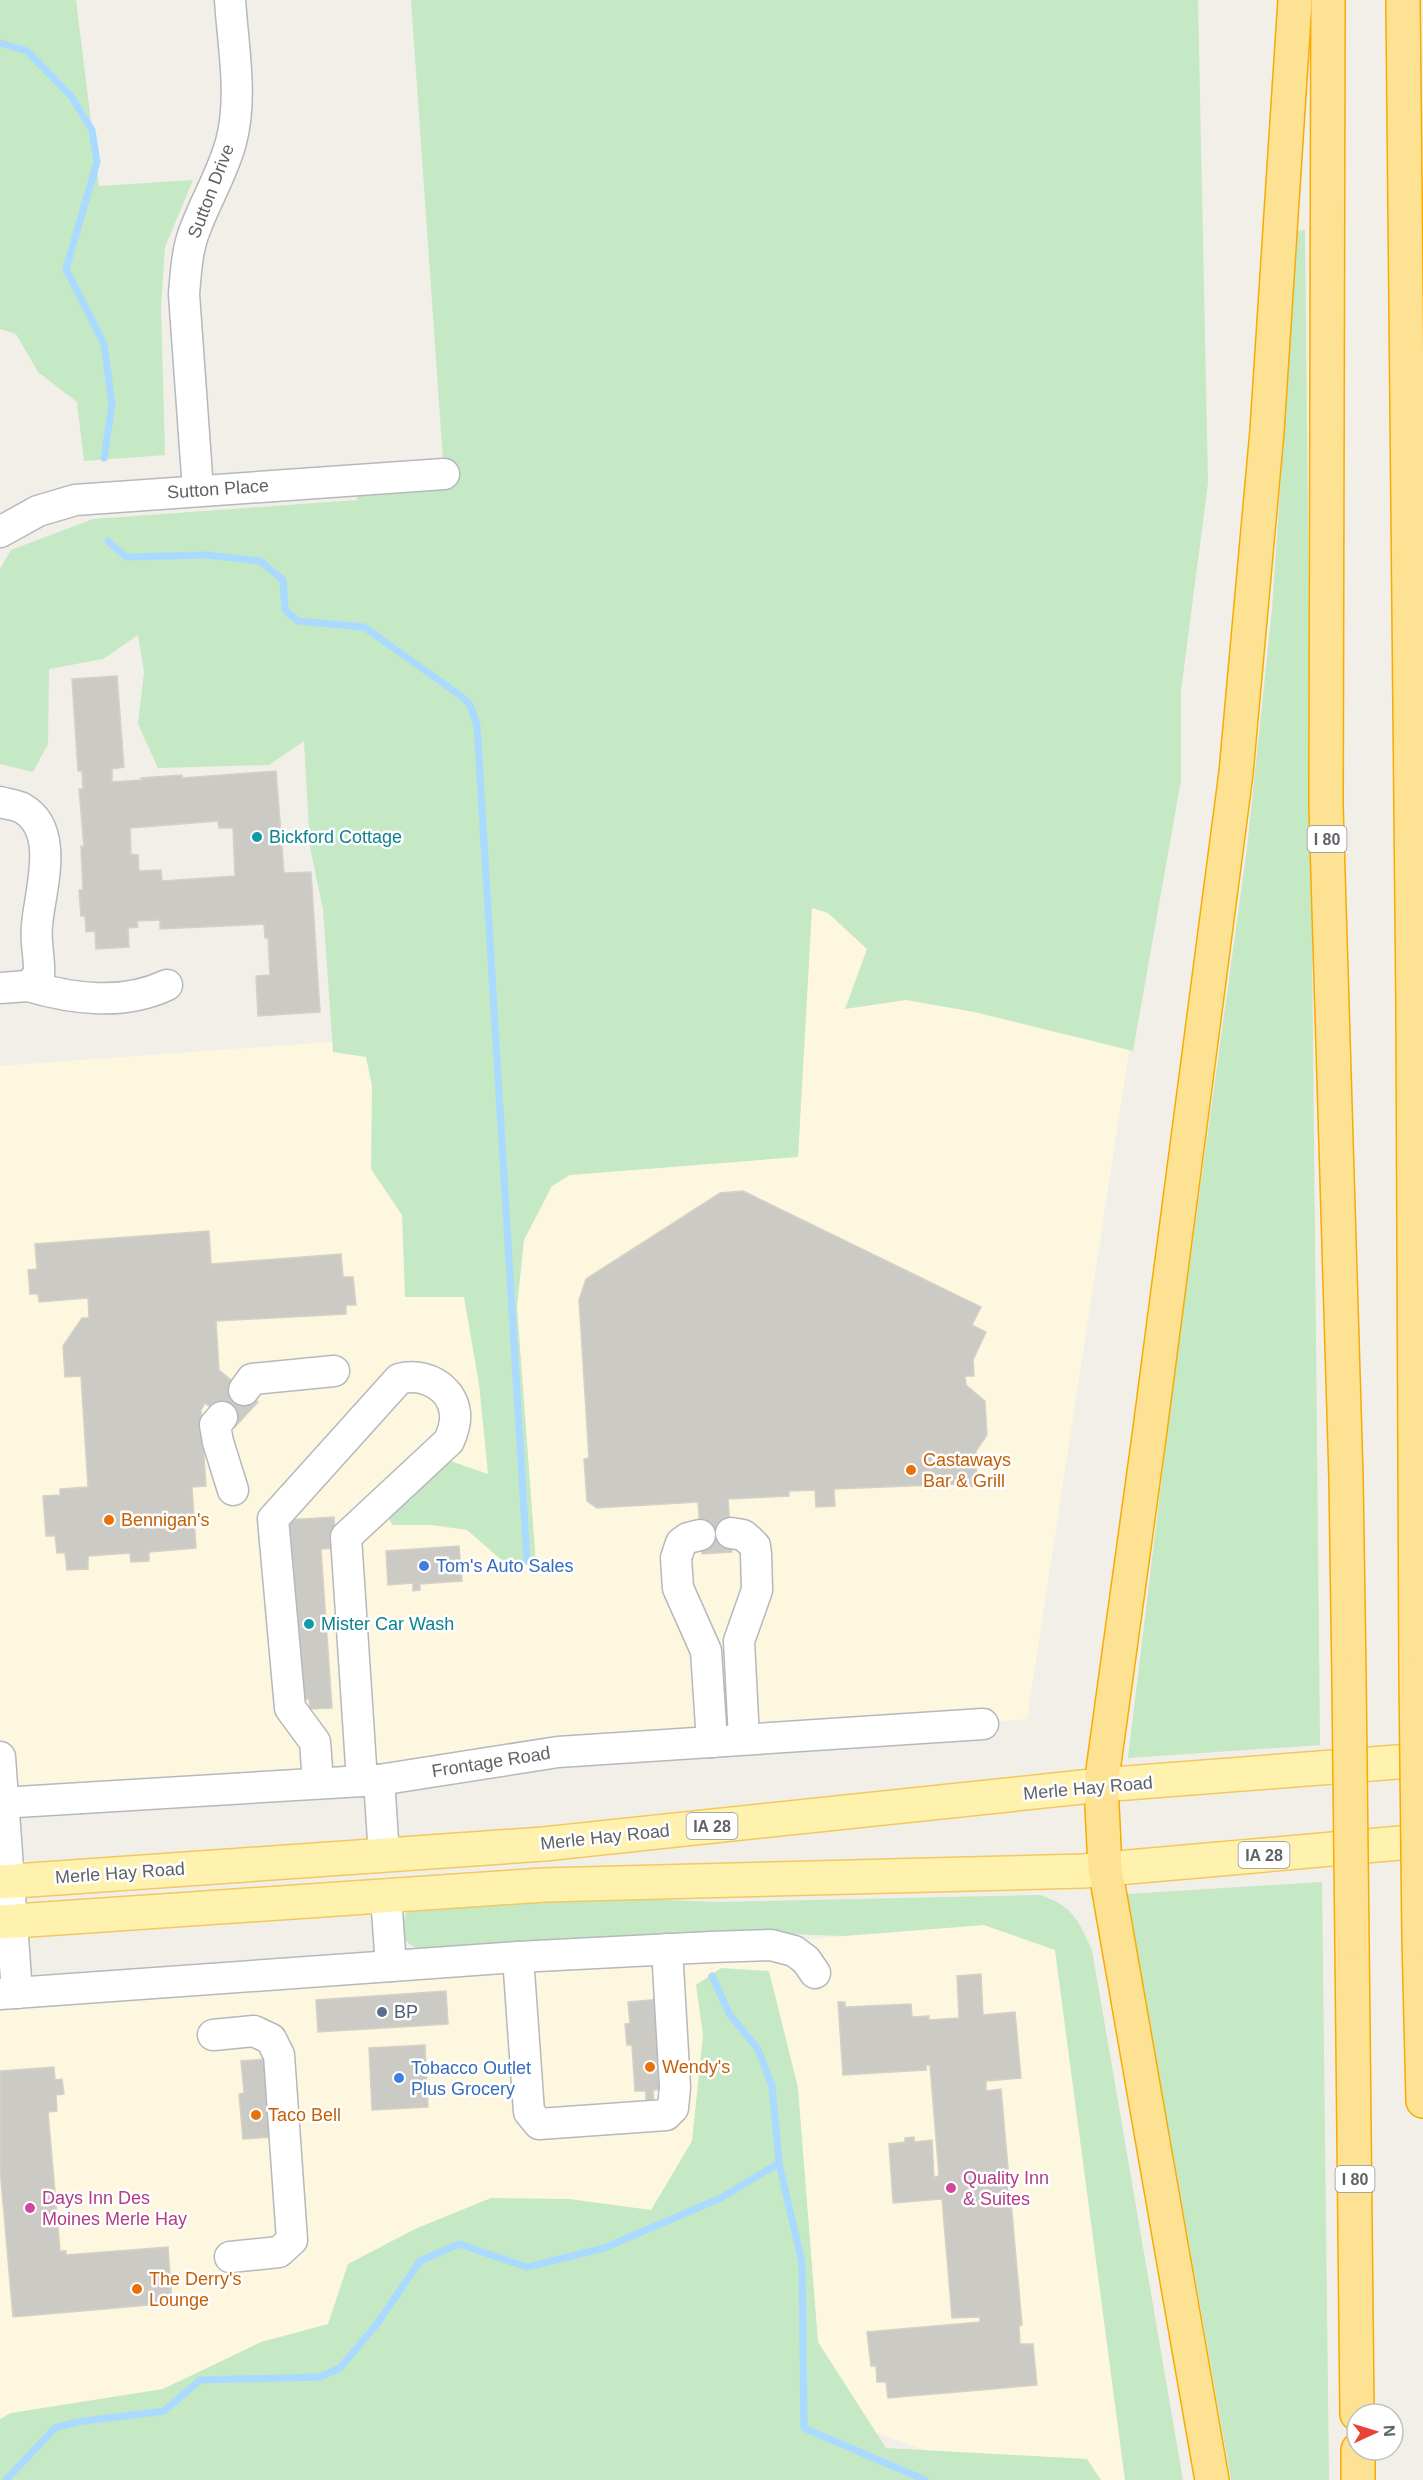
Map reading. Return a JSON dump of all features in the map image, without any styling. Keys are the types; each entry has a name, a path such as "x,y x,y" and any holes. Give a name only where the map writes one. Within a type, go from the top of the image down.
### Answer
{"highway":[{"path":"1212,2480 1105,1868 1101,1785 1236,773 1267,431 1295,0"},
{"name":"I 80","path":"1328,0 1326,806 1345,1455 1353,1943 1357,2402"},
{"path":"1402,0 1413,1005 1416,1672 1423,2101"},
{"path":"1358,2462 1358,2480"}],"main road":[{"name":"Merle Hay Road","path":"4,1881 544,1844 1101,1785 1423,1760"},
{"name":"IA 28","path":"6,1922 543,1886 1083,1871 1423,1841"}],"street":[{"name":"Sutton Drive","path":"198,490 184,294 186,262 195,229 222,171 232,140 236,108 236,80 230,0"},
{"name":"Sutton Place","path":"2,526 38,511 75,500 444,474"},
{"path":"0,802 23,808 36,822 46,842 46,864 39,895 36,933 40,958 39,975 14,987"},
{"path":"14,987 80,998 149,993 166,985"},
{"path":"244,1390 252,1379 266,1376 334,1371"},
{"path":"318,1782 315,1742 290,1708 273,1519 399,1380 411,1376 431,1380 444,1390 452,1403 455,1421 449,1441 346,1537 370,1780 384,1855"},
{"path":"222,1417 215,1425 233,1490"},
{"path":"731,1533 742,1535 749,1540 755,1546 756,1554 757,1590 739,1641 744,1739"},
{"path":"700,1535 688,1538 681,1543 676,1558 678,1588 706,1650 712,1742"},
{"name":"Frontage Road","path":"2,1802 370,1780 558,1752 983,1724"},
{"path":"0,1757 8,1994 518,1957 771,1945 794,1951 806,1960 814,1973"},
{"path":"386,1897 391,1966"},
{"path":"518,1957 529,2112 539,2124 666,2115 673,2108 675,2087 667,1949"},
{"path":"213,2035 254,2031 271,2038 279,2055 292,2240 279,2252 230,2257"}],"shaded area":[{"path":"1166,809 1027,1719 0,1803 0,1066 398,1037 798,1157 816,832"},
{"path":"984,1925 1055,1950 1125,2480 1007,2480 852,2424 0,2480 0,1994 711,1947"}],"green space":[{"path":"0,0 76,0 99,186 193,180 165,247 161,305 165,455 84,461 77,402 38,372 16,334 0,329"},
{"path":"411,0 1198,0 1208,483 1181,691 1181,780 1133,1051 974,1012 906,1000 845,1009 867,949 828,913 812,908 798,1157 570,1175 552,1186 524,1240 517,1307 536,1564 505,1563 467,1530 432,1525 392,1525 385,1509 439,1457 488,1474 479,1384 464,1297 405,1297 402,1215 371,1169 372,1086 366,1057 333,1052 323,909 310,847 304,741 269,765 158,768 138,724 144,672 138,635 103,659 49,669 48,744 33,772 0,764 0,569 11,550 93,519 357,500 356,480 444,474"},
{"path":"1305,230 1320,1745 1128,1758 1172,1393 1247,848 1272,609 1295,231"},
{"path":"1322,1882 1329,2480 1231,2480 1127,1894"},
{"path":"1040,1895 1060,1904 1073,1915 1092,1950 1183,2480 1125,2480 1055,1950 984,1925 843,1936 759,1933 647,1935 433,1951 411,1945 404,1937 403,1930 406,1913 420,1904 560,1896 717,1902"},
{"path":"721,1968 769,1971 798,2088 818,2342 886,2448 1087,2459 1101,2480 0,2480 0,2419 11,2413 163,2389 261,2342 328,2324 348,2264 415,2229 491,2198 569,2199 651,2210 692,2141 703,2035 696,1985"}],"building":[{"name":"Bickford Cottage","path":"117,676 124,767 112,769 112,782 182,775 182,778 276,771 284,873 311,872 320,1012 258,1016 256,976 270,975 268,938 265,938 264,924 160,929 160,920 137,921 138,927 128,928 129,947 96,949 95,931 86,932 85,916 81,916 79,890 83,890 81,846 84,847 79,789 83,789 82,771 78,771 72,679","holes":["218,821 219,828 233,828 235,876 162,881 161,870 139,871 138,855 131,854 130,828"]},
{"path":"743,1191 981,1307 972,1325 986,1332 973,1360 974,1376 965,1376 966,1385 985,1401 987,1435 976,1451 977,1486 960,1487 960,1484 834,1489 835,1506 816,1507 815,1490 789,1491 789,1496 728,1499 732,1552 702,1554 698,1502 597,1508 587,1501 584,1459 589,1458 579,1300 586,1279 720,1193"},
{"path":"209,1231 211,1264 341,1254 343,1277 353,1277 356,1305 346,1305 346,1314 216,1321 219,1370 258,1402 234,1428 205,1403 201,1410 206,1486 192,1487 196,1548 149,1552 149,1561 131,1562 130,1553 88,1556 88,1569 67,1570 65,1553 57,1553 55,1536 46,1536 43,1496 60,1495 60,1489 88,1487 81,1376 65,1377 63,1346 82,1318 89,1318 88,1298 39,1302 38,1294 30,1294 28,1270 37,1269 35,1244"},
{"name":"Mister Car Wash","path":"334,1517 336,1548 321,1549 332,1708 310,1709 309,1699 297,1700 285,1520"},
{"name":"Tom's Auto Sales","path":"459,1546 462,1581 420,1584 420,1590 413,1591 413,1583 388,1585 386,1551"},
{"name":"Quality Inn & Suites","path":"981,1974 983,2015 1015,2012 1021,2078 986,2081 986,2091 1001,2089 1022,2325 1019,2326 1020,2344 1033,2344 1037,2385 888,2398 886,2382 877,2382 876,2366 871,2366 867,2332 980,2322 980,2317 952,2318 942,2199 893,2203 889,2144 905,2142 905,2138 914,2137 914,2142 932,2140 934,2177 939,2176 930,2065 926,2065 926,2070 843,2075 838,2002 845,2002 845,2007 911,2004 912,2017 929,2016 929,2020 959,2018 957,1976"},
{"name":"BP","path":"446,1991 448,2024 318,2032 316,2000"},
{"name":"Wendy's","path":"663,1999 668,2089 653,2090 654,2105 646,2106 646,2091 635,2091 632,2045 627,2045 625,2024 630,2023 628,2002"},
{"name":"Tobacco Outlet Plus Grocery","path":"425,2045 428,2107 372,2110 369,2048"},
{"name":"Taco Bell","path":"266,2059 273,2137 243,2139 239,2094 244,2093 241,2061"},
{"name":"Days Inn Des Moines Merle Hay","path":"54,2067 55,2080 62,2079 64,2094 56,2095 57,2111 48,2112 60,2251 66,2251 66,2255 168,2247 172,2303 13,2317 0,2169 0,2071"}],"waterway":[{"path":"0,43 27,51 71,96 92,130 97,162 66,269 104,344 112,405 104,458"},
{"path":"108,541 126,557 206,555 260,561 283,580 285,610 298,621 364,627 461,696 470,705 477,725 527,1561"},
{"path":"712,1976 730,2015 758,2049 772,2086 779,2163 802,2263 804,2428 925,2480"},
{"path":"6,2480 55,2428 77,2422 164,2411 200,2380 320,2377 340,2368 377,2324 420,2261 459,2244 527,2267 604,2248 721,2198 779,2163"}],"place":[{"name":"Bickford Cottage","path":"257,837"},
{"name":"Castaways Bar & Grill","path":"911,1470"},
{"name":"Bennigan's","path":"109,1520"},
{"name":"Tom's Auto Sales","path":"424,1566"},
{"name":"Mister Car Wash","path":"309,1624"},
{"name":"BP","path":"382,2012"},
{"name":"Wendy's","path":"650,2067"},
{"name":"Tobacco Outlet Plus Grocery","path":"399,2078"},
{"name":"Taco Bell","path":"256,2115"},
{"name":"Quality Inn & Suites","path":"951,2188"},
{"name":"Days Inn Des Moines Merle Hay","path":"30,2208"},
{"name":"The Derry's Lounge","path":"137,2289"}]}
